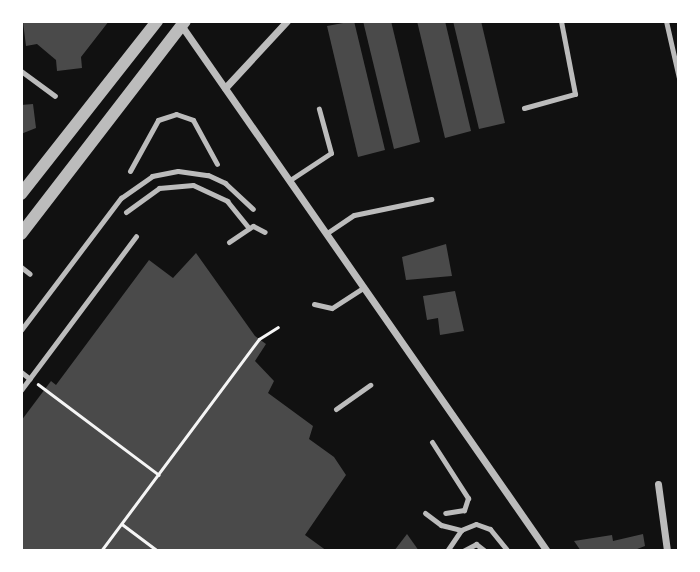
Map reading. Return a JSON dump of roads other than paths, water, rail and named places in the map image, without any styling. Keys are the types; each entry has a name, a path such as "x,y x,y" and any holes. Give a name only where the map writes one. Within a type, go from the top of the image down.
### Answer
{"street":[{"path":"21,194 157,21"},
{"path":"225,88 287,21"},
{"path":"21,234 182,23 547,551"},
{"path":"658,484 667,551"}],"lane":[{"path":"524,108 575,94 561,21"},
{"path":"666,21 679,78"},
{"path":"21,71 55,96"},
{"path":"290,180 331,153 319,109"},
{"path":"130,171 158,120 176,114 193,120 217,164"},
{"path":"21,330 107,215 138,184 178,171 225,183 253,209"},
{"path":"126,212 159,188 194,186 226,201 249,228"},
{"path":"327,233 354,215 431,199"},
{"path":"229,242 249,228 259,226 265,232"},
{"path":"21,390 136,236"},
{"path":"21,267 30,274"},
{"path":"314,304 332,307 364,287"},
{"path":"21,372 30,379"},
{"path":"336,409 370,385"},
{"path":"432,442 468,498 458,514 445,513"},
{"path":"425,513 441,525 461,530 485,525 508,551"},
{"path":"447,551 461,530"},
{"path":"463,551 476,544 485,551"}]}
